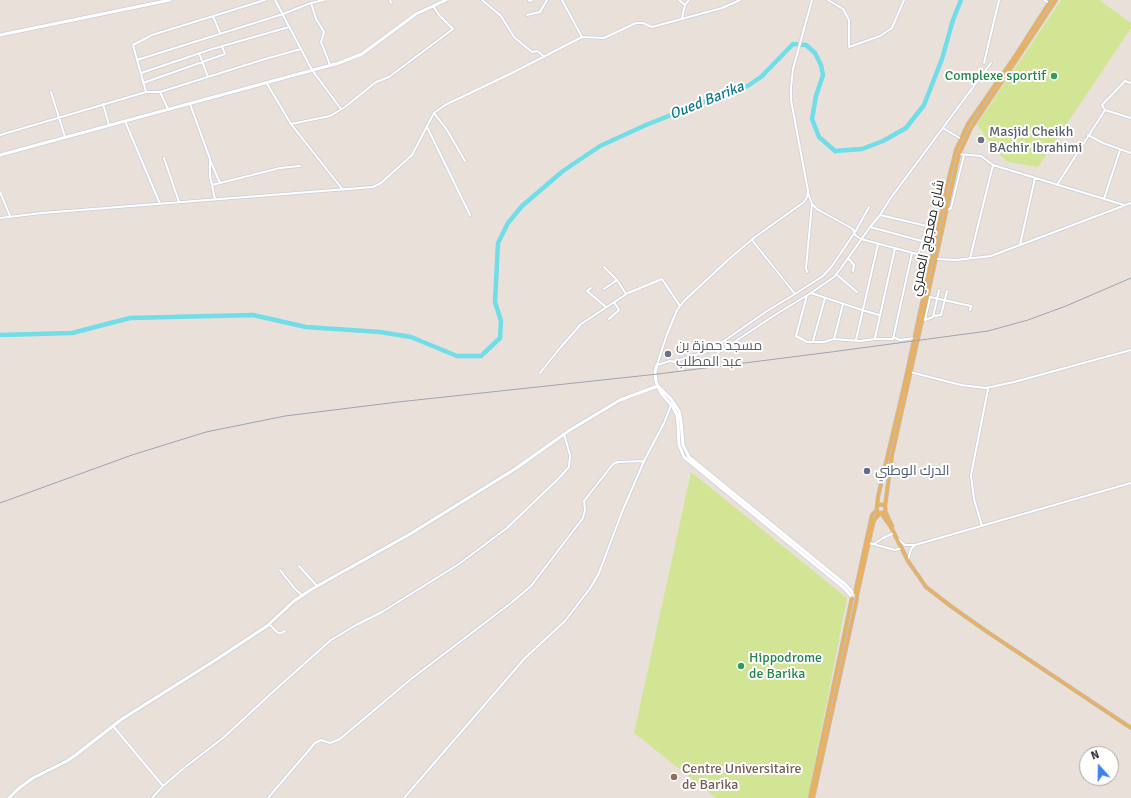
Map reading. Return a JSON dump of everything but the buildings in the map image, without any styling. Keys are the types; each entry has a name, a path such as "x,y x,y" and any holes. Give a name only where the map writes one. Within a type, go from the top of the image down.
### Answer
{"main road":[{"name":"شارع معجوج العمري","path":"885,506 892,455 923,320 933,258 959,154 971,128 1056,0"},
{"name":"شارع معجوج العمري","path":"867,542 872,515 877,508 878,497 933,258 956,150 968,124 1016,55 1050,1"},
{"path":"894,533 888,515 885,511 885,506 881,504 877,508 897,538 908,561 926,587 952,608 1131,728"},
{"path":"813,798 854,596 867,542 874,520 880,513 885,511"},
{"path":"810,798 825,735"}],"street":[{"path":"0,35 170,0"},
{"path":"146,92 133,45 152,35 265,0"},
{"path":"275,0 312,70 341,109"},
{"path":"137,60 324,0"},
{"path":"0,155 330,65 362,54 403,22 416,14 446,0"},
{"path":"482,0 501,16 514,37 532,52 540,52 544,57"},
{"path":"527,15 540,12 547,0"},
{"path":"562,0 582,37"},
{"path":"679,0 684,5"},
{"path":"682,18 684,5 689,0"},
{"path":"0,218 373,187 381,184 412,155 434,113 444,105 457,98 544,57 582,37 604,38 636,23 643,23 652,27 740,0"},
{"path":"808,272 806,268 812,204 808,191 791,100 792,69 812,0"},
{"path":"828,0 842,9 849,20 849,47 880,36 892,28 904,0"},
{"path":"984,63 999,0"},
{"path":"1044,0 1050,1"},
{"path":"311,3 316,19 324,32 321,42 330,65"},
{"path":"291,124 330,116 376,82 389,76 453,29 440,16 433,6"},
{"path":"213,16 220,34"},
{"path":"141,73 199,53 289,27"},
{"path":"144,83 225,54 222,46"},
{"path":"0,135 146,92 160,92 301,49"},
{"path":"199,53 208,77"},
{"path":"657,365 670,361 683,364 695,361 711,360 719,352 811,293 836,274 991,63"},
{"path":"1131,83 1126,81 1102,105 1105,110 1131,118"},
{"path":"266,82 291,124 343,190"},
{"path":"51,92 66,137"},
{"path":"160,92 168,109"},
{"path":"190,103 220,183"},
{"path":"103,104 109,125"},
{"path":"1057,184 1105,110"},
{"path":"434,113 447,130 464,161"},
{"path":"125,121 160,204"},
{"path":"427,127 470,215"},
{"path":"943,128 961,139"},
{"path":"1088,135 1103,143 1131,153"},
{"path":"1104,199 1120,150"},
{"path":"959,154 981,156 993,165 1125,206"},
{"path":"946,210 951,208 964,155"},
{"path":"164,158 179,202"},
{"path":"210,159 210,176 215,199"},
{"path":"970,258 993,165"},
{"path":"212,185 280,168 300,166"},
{"path":"210,176 216,174"},
{"path":"1020,245 1035,178"},
{"path":"808,191 804,202 752,240 702,283 680,306 666,337 655,375 658,386 664,392 676,412 680,448 686,459 854,596"},
{"path":"0,192 10,217"},
{"path":"812,204 817,209 853,228 855,234 861,239 918,255 956,260 991,256 1131,203"},
{"path":"673,362 711,350 767,311 823,276 855,234 869,207"},
{"path":"880,215 927,226 918,255"},
{"path":"870,227 922,241"},
{"path":"752,240 795,294"},
{"path":"856,340 878,244"},
{"path":"874,339 895,248"},
{"path":"893,337 912,253"},
{"path":"848,258 854,265 852,271"},
{"path":"604,267 626,294"},
{"path":"836,274 856,292"},
{"path":"540,373 581,324 626,294 662,279 680,306"},
{"path":"604,289 616,280"},
{"path":"591,288 587,290 606,307"},
{"path":"933,316 939,290"},
{"path":"923,320 941,315 947,291"},
{"path":"811,293 879,315"},
{"path":"807,295 796,336 807,342 824,342 834,339 860,341 893,339 893,337 900,340 915,338"},
{"path":"923,320 930,297 971,306 970,310"},
{"path":"813,342 825,298"},
{"path":"609,319 619,310 614,302"},
{"path":"834,339 843,304"},
{"path":"910,372 961,384 988,388 1131,350"},
{"path":"8,798 33,778 67,761 141,706 214,661 269,624 294,601 410,534 515,469 564,434 620,400 658,386"},
{"path":"982,526 974,499 971,475 988,388"},
{"path":"404,798 525,658 565,621 590,587 599,573 614,531 644,461 664,424 672,404"},
{"path":"152,798 163,786 184,768 223,738 276,688 331,640 382,612 459,564 507,528 569,467 570,455 564,434"},
{"path":"268,798 315,743 321,740 330,743 340,739 411,679 512,603 531,586 583,518 585,510 584,501 613,464 618,462 644,461"},
{"path":"897,538 905,545 915,546 1131,483"},
{"path":"874,544 894,533"},
{"path":"867,542 895,550 902,548"},
{"path":"908,561 911,549 915,546"},
{"path":"299,566 318,586"},
{"path":"280,570 302,596"},
{"path":"269,624 278,633 285,631"},
{"path":"113,726 163,786"}],"green space":[{"name":"Complexe sportif","path":"1061,0 1099,0 1131,23 1131,28 1038,167 1008,162 995,151 977,124"},
{"name":"Hippodrome de Barika","path":"691,472 847,598 808,798 716,798 634,733"}],"waterway":[{"name":"Oued Barika","path":"0,335 72,333 130,318 253,315 306,327 380,332 411,337 457,356 481,356 500,338 501,321 495,302 498,243 508,223 522,206 563,171 600,146 646,125 726,93 746,87 761,77 793,44 806,45 815,53 821,65 823,75 816,96 812,119 819,137 835,151 862,149 883,141 906,128 924,105 942,59 953,20 961,0"}],"railway":[{"path":"0,503 132,455 206,432 285,416 398,402 658,374 988,331 1028,320 1066,306 1131,278"}],"place":[{"name":"Complexe sportif","path":"1054,76"},
{"name":"Masjid Cheikh BAchir Ibrahimi","path":"981,140"},
{"name":"مسجد حمزة بن عبد المطلب","path":"668,354"},
{"name":"الدرك الوطني","path":"867,471"},
{"name":"Hippodrome de Barika","path":"741,666"},
{"name":"Centre Universitaire de Barika","path":"674,777"}]}
